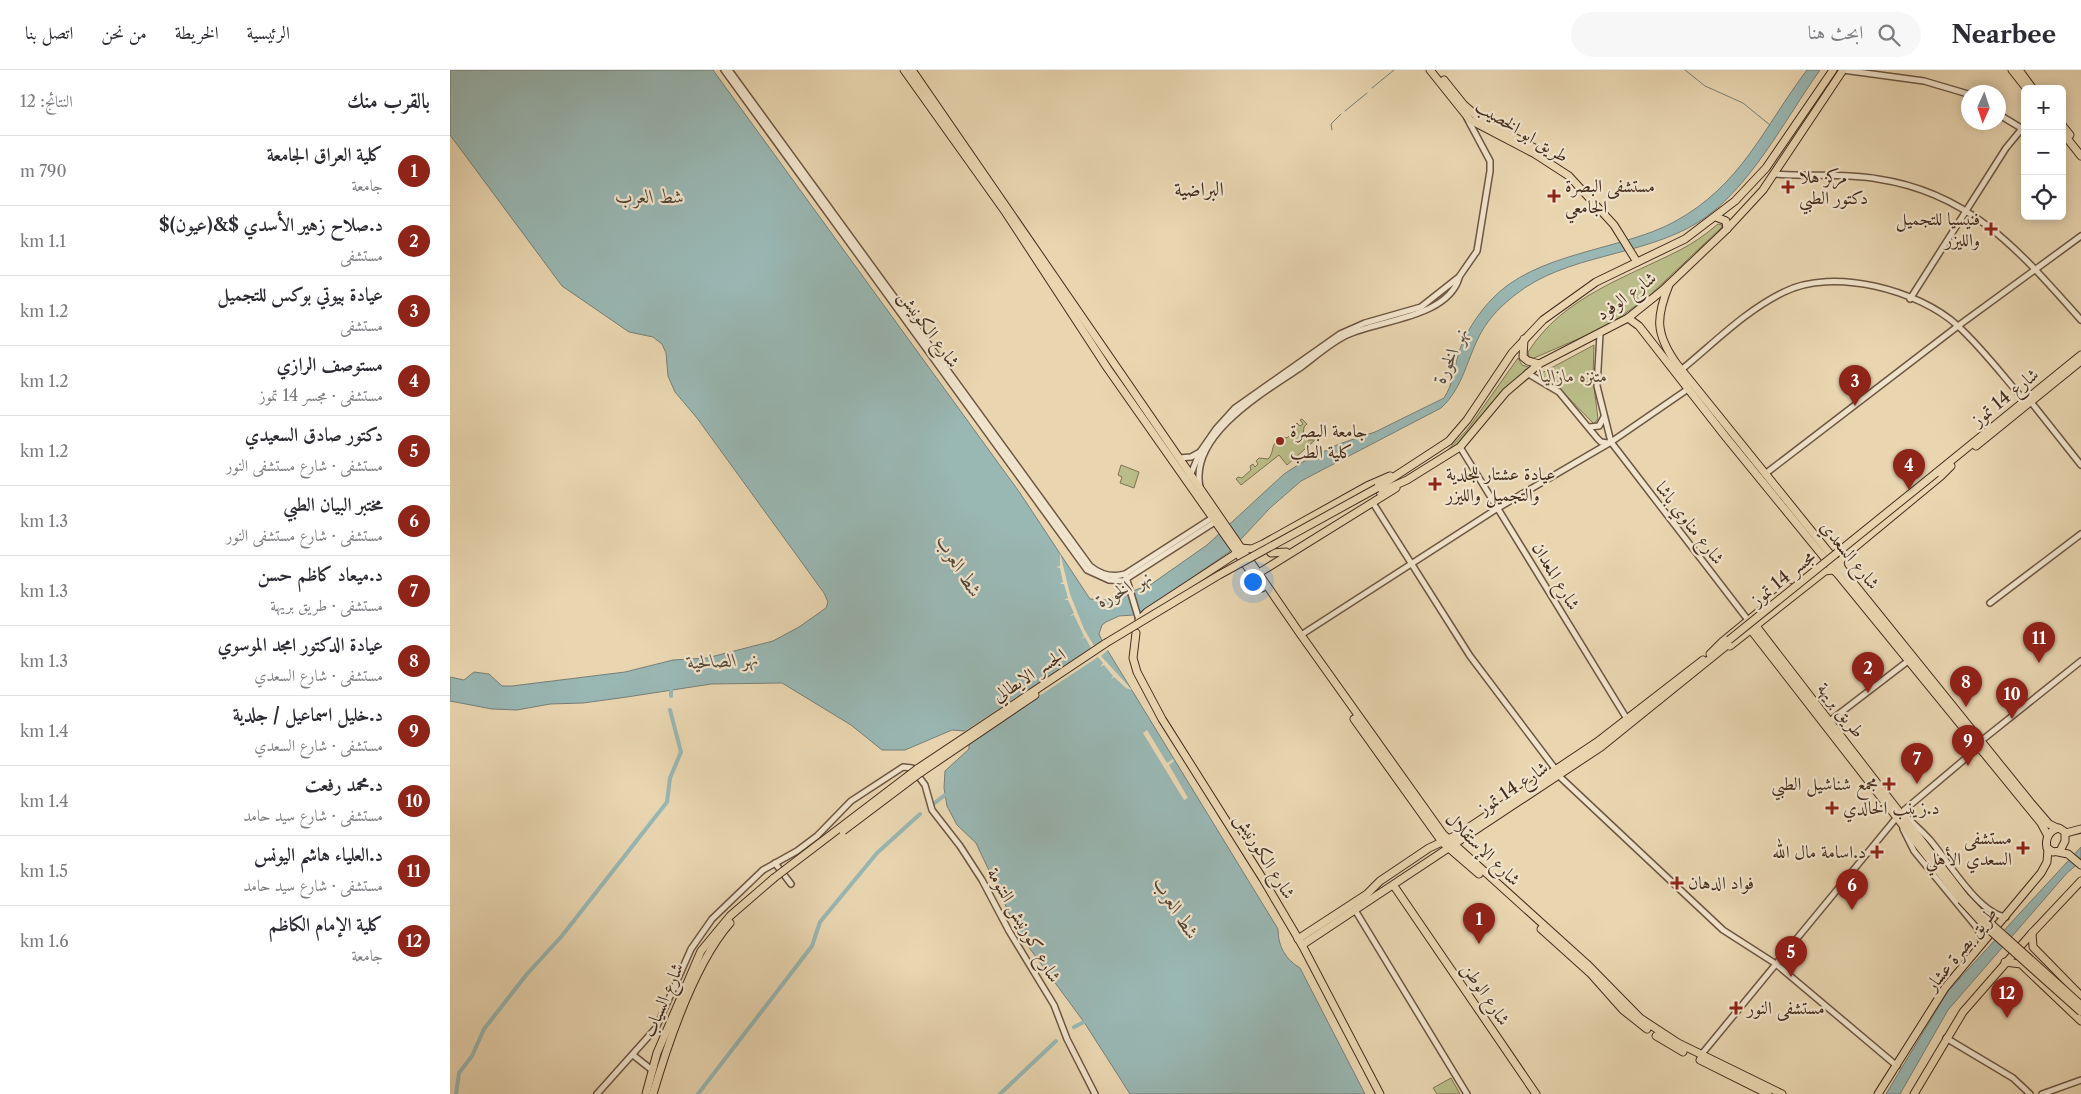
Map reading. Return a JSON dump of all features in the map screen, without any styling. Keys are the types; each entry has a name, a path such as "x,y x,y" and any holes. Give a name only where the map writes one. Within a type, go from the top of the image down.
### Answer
{"main road":[{"path":"904,70 932,104"},
{"path":"912,70 932,104 1188,478 1214,520 1223,528"},
{"name":"طريق ابو الخصيب","path":"1430,70 1466,115 1481,127 1536,152"},
{"name":"طريق ابو الخصيب","path":"1435,70 1474,114 1578,180 1614,218 1639,262"},
{"name":"شارع الوفود","path":"1378,490 1441,447 1456,434 1524,338 1543,320 1585,290 1685,239 1735,201 1770,163 1833,70"},
{"name":"شارع الوفود","path":"1378,490 1407,480 1460,447 1495,405 1539,364 1628,318 1669,285 1745,211 1776,174 1822,98 1843,70"},
{"path":"2017,72 2026,84"},
{"path":"2066,130 2081,149"},
{"path":"2066,137 2081,156"},
{"path":"1735,201 1739,209 1745,211"},
{"path":"1716,217 1726,220 1727,229"},
{"name":"شارع السعدي","path":"1669,285 1658,317 1664,342 1681,370 1765,474 1823,550"},
{"name":"شارع السعدي","path":"1628,318 1637,324 1688,389 1823,550 1980,744 2041,823 2048,836"},
{"path":"1653,344 1653,339 1657,336 1664,342"},
{"path":"1524,338 1523,356 1528,361 1539,364"},
{"path":"1096,344 1178,458 1188,478 1202,492 1223,528"},
{"name":"شارع 14 تموز","path":"1949,464 2078,362 2081,354"},
{"path":"1713,655 1748,620 1818,565 1823,550 1836,550 1949,464"},
{"path":"1713,655 1755,630 1825,571 1840,571 1840,562 1843,557 1941,476 1949,464"},
{"name":"مجسر 14 تموز","path":"1730,641 1949,464"},
{"path":"1138,617 1238,549 1252,549 1367,486 1402,472"},
{"path":"1255,574 1373,503 1407,480"},
{"name":"الجسر الايطالي","path":"723,926 776,880 917,769 1098,648 1219,575 1378,490"},
{"name":"شارع الإستقلال","path":"1223,528 1431,829 1592,968 1640,1018 1661,1033 1701,1056 1782,1094"},
{"path":"1272,539 1268,546 1271,553 1293,550"},
{"path":"1836,550 1834,555 1836,558 1843,557"},
{"path":"1818,565 1825,565 1825,571"},
{"name":"شارع السعدي","path":"1840,571 1908,661 2047,822 2057,828"},
{"name":"شارع الإستقلال","path":"1255,574 1448,844"},
{"name":"طريق بريهة","path":"1755,630 1963,898"},
{"name":"شارع الكورنيش","path":"1136,633 1133,658 1162,719 1264,879 1300,942 1380,1094"},
{"name":"شارع 14 تموز","path":"1300,942 1394,886 1439,855 1448,844 1623,730 1730,641"},
{"name":"شارع 14 تموز","path":"1300,942 1367,894 1380,881 1429,848 1464,838 1557,773 1713,655"},
{"path":"2066,833 2062,829 2057,828 2048,836 2048,849 2070,856 2080,864"},
{"path":"1429,848 1431,829"},
{"path":"2066,833 2081,829"},
{"path":"2058,852 2065,844 2066,833"},
{"path":"1439,855 1451,854 1464,858 1464,838"},
{"name":"طريق بصرة عشار","path":"1878,1094 1945,988 1982,946 2045,868 2048,849"},
{"name":"شارع الإستقلال","path":"1464,858 1586,969 1636,1022 1669,1044 1768,1094"},
{"path":"1914,1094 1963,1012 2032,932 2081,881"},
{"name":"شارع الوطن","path":"1394,886 1536,1094"},
{"path":"1963,898 2081,1005"},
{"path":"1963,898 1985,926 2081,1012"},
{"name":"شارع السياب","path":"646,1094 652,1070 696,962 723,926"},
{"name":"شارع السياب","path":"653,1094 666,1048 705,960 723,926"},
{"path":"2032,932 2033,947 2081,996"},
{"path":"2006,962 2021,964 2081,1021"}],"street":[{"name":"شارع الكونيش","path":"724,70 1074,555 1087,570 1102,578 1117,581"},
{"name":"شارع الكونيش","path":"730,70 1085,561 1101,573 1126,577"},
{"path":"1843,70 1924,81 1961,92"},
{"path":"1202,492 1199,471 1207,450 1222,429 1249,403 1341,338 1360,330 1408,317 1430,308 1453,290 1477,251 1490,171 1490,161 1466,115"},
{"path":"2006,118 2021,126"},
{"path":"1910,299 2021,130"},
{"path":"1776,174 1855,176 1897,182 1937,195 1968,211 1999,233 2036,270 2081,320"},
{"path":"1765,474 1958,326 2081,236"},
{"path":"1188,478 1200,452 1216,429 1235,408 1340,334 1364,323 1421,307 1460,277"},
{"path":"1681,370 1781,293 1799,285 1818,281 1848,281 1869,285 1910,299 1931,309 1958,326 2028,401 2081,465"},
{"name":"شارع مناوي باشا","path":"1600,334 1596,376 1604,418 1611,442 1748,620"},
{"path":"1527,374 1558,392 1589,427 1601,445"},
{"path":"1300,636 1498,508 1601,445 1611,442 1688,389"},
{"path":"1589,427 1599,426 1604,418"},
{"name":"شارع المعدان","path":"1460,447 1628,719"},
{"path":"1178,458 1187,458 1200,452"},
{"path":"1373,503 1485,677 1557,773 1723,930 1776,964 1897,1066"},
{"path":"1129,591 1117,581 1214,520"},
{"path":"1990,603 2081,534"},
{"path":"1126,577 1138,617"},
{"path":"1828,722 1908,661"},
{"path":"1701,1056 1899,814 2081,661"},
{"path":"597,1094 656,1028 691,949 702,931 749,882 775,862 797,851 817,836 851,801 904,768 912,768"},
{"name":"شارع كورنيش التنومة","path":"919,777 925,785 932,810 960,846 982,880 1009,931 1054,1005 1067,1039 1095,1094"},
{"path":"1899,814 1930,841 1965,885 1993,914 2006,917"},
{"path":"1899,814 1914,851 1978,929 1982,946"},
{"path":"775,862 791,884"},
{"path":"1355,910 1467,1094"},
{"path":"1946,1038 2012,1078 2030,1094"},
{"path":"632,1055 652,1070"},
{"path":"2042,1094 2081,1080"}],"green space":[{"path":"1718,224 1722,225 1721,228 1648,297 1620,317 1592,333 1534,358 1529,357 1528,352 1542,333 1577,303 1617,280 1685,247"},
{"name":"متنزه مازاليا","path":"1594,345 1593,378 1598,419 1594,424 1560,389 1538,375"},
{"path":"1518,358 1522,365 1531,368 1504,390 1461,441 1446,452 1467,430"},
{"path":"1302,419 1307,424 1304,427 1303,436 1307,440 1315,440 1287,465 1279,455 1241,485 1236,479 1238,477 1242,478 1251,470 1250,466 1253,464 1255,467 1258,464 1256,461 1259,458 1268,459 1276,442 1279,446 1282,443 1280,439 1283,437 1287,438 1295,430 1294,426 1297,423 1300,426 1303,424 1300,420"},
{"path":"1121,465 1139,472 1134,488 1120,483 1122,477 1118,475"},
{"path":"1451,1078 1460,1094 1437,1094 1433,1088"}],"water":[{"name":"شط العرب","path":"450,70 713,70 1020,493 1090,599 1106,600 1150,585 1207,545 1284,474 1301,463 1339,444 1375,432 1444,398 1467,333 1491,300 1509,284 1554,262 1652,232 1674,222 1697,207 1717,191 1750,154 1807,70 1820,70 1765,153 1750,173 1716,209 1697,223 1675,234 1652,243 1557,271 1515,295 1505,303 1485,326 1455,391 1441,408 1301,481 1270,508 1229,552 1144,611 1133,615 1119,616 1102,625 1099,634 1103,643 1278,929 1279,941 1283,951 1290,961 1300,968 1365,1094 1130,1094 1084,1022 1019,934 976,843 957,825 947,806 944,788 945,771 969,749 969,737 965,731 952,730 905,750 882,750 851,725 782,683 711,684 583,703 550,704 517,710 492,709 450,701 450,677 464,680 474,672 489,674 502,686 512,686 625,672 673,660 707,658 773,641 799,627 826,608 828,602 824,593 697,418 675,392 668,376 666,353 662,344 653,337 629,332 562,286 450,135"},
{"path":"2081,847 2081,861 2067,873 1948,1010 1900,1094 1886,1094 1948,991"}],"pier":[{"path":"1060,553 1070,594 1084,629 1094,646 1104,639 1109,649 1101,656 1132,690 1126,688 1114,677 1111,679 1113,676 1104,665 1100,667 1103,663 1098,657 995,725 967,738 962,733 1091,648 1085,637 1081,639 1084,636 1074,615 1070,616 1074,613 1068,600 1064,600 1068,598 1064,584 1060,584 1063,582 1060,568 1056,567 1060,566"},
{"path":"1147,730 1167,763 1173,759 1174,761 1169,765 1188,798 1184,800 1143,733"}],"waterway":[{"path":"1372,88 1394,70"},
{"path":"1685,70 1705,86 1743,103 1770,125"},
{"path":"1345,111 1367,93"},
{"path":"1332,130 1331,124 1341,114"},
{"path":"671,689 671,696"},
{"path":"456,1094 459,1073 472,1056 484,1029 527,974 561,937 667,802 670,778 681,752 670,710"},
{"path":"932,805 945,795"},
{"path":"698,1094 812,946 820,922 877,853 920,814"},
{"path":"1074,1027 1084,1022"},
{"path":"1000,1094 1056,1041"}],"place":[{"name":"مركز هلا دكتور الطبي","path":"1788,187"},
{"name":"مستشفى البصرة الجامعي","path":"1554,196"},
{"name":"فنيسيا للتجميل والليزر","path":"1991,229"},
{"name":"عيادة بيوتي بوكس للتجميل","path":"1855,406"},
{"name":"جامعة البصرة كلية الطب","path":"1280,441"},
{"name":"عيادة عشتار للجلدية والتجميل والليزر","path":"1435,484"},
{"name":"مستوصف الرازي","path":"1909,490"},
{"name":"د.العلياء هاشم اليونس","path":"2039,663"},
{"name":"د.صلاح زهير الأسدي $&(عيون)$","path":"1868,693"},
{"name":"عيادة الدكتور امجد الموسوي","path":"1966,707"},
{"name":"د.محمد رفعت","path":"2012,719"},
{"name":"د.خليل اسماعيل / جلدية","path":"1968,766"},
{"name":"مجمع شناشيل الطبي","path":"1889,784"},
{"name":"د.ميعاد كاظم حسن","path":"1917,784"},
{"name":"د.زينب الخالدي","path":"1832,808"},
{"name":"مستشفى السعدي الأهلي","path":"2023,848"},
{"name":"د.اسامة مال الله","path":"1877,852"},
{"name":"فواد الدهان","path":"1677,883"},
{"name":"مختبر البيان الطبي","path":"1852,910"},
{"name":"كلية العراق الجامعة","path":"1479,944"},
{"name":"دكتور صادق السعيدي","path":"1791,977"},
{"name":"مستشفى النور","path":"1736,1008"},
{"name":"كلية الإمام الكاظم","path":"2007,1018"}],"district":[{"name":"البراضية","path":"1199,189"}],"water label":[{"name":"نهر الخورة","path":"1450,355"},
{"name":"نهر الخورة","path":"1124,588"},
{"name":"نهر الصالحية","path":"723,660"}]}
